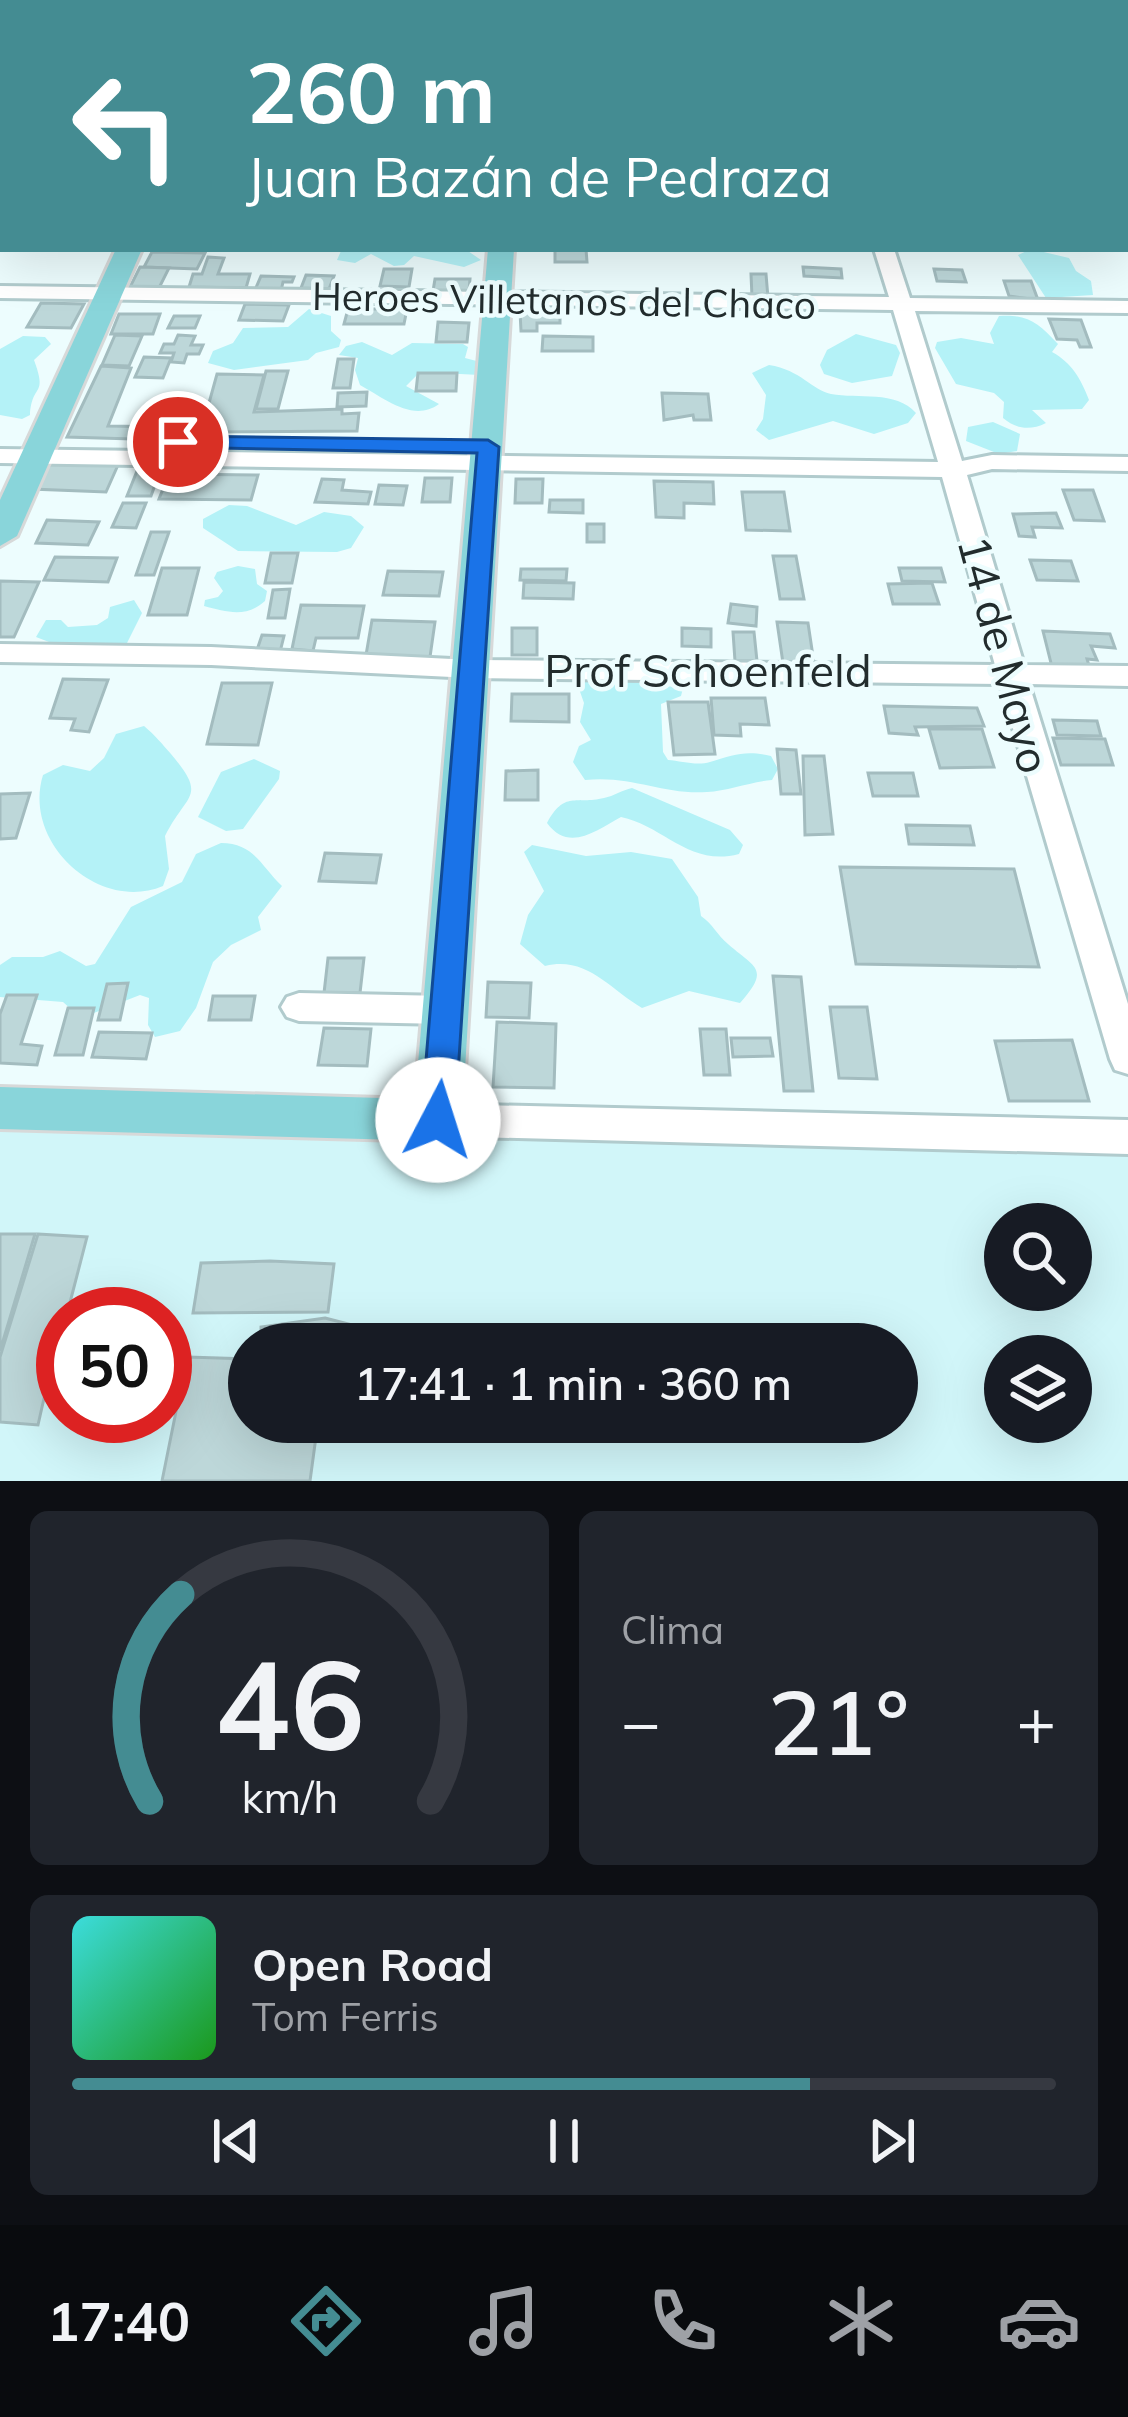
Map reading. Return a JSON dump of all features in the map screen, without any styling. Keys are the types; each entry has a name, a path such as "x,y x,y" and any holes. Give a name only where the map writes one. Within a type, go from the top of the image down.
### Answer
{"main road":[{"path":"0,536 128,252"},
{"path":"0,1108 438,1120 501,252"}],"street":[{"name":"14 de Mayo","path":"885,252 952,462 1063,866 1128,1059"},
{"name":"Heroes Villetanos del Chaco","path":"0,292 1128,307"},
{"path":"0,440 41,449"},
{"path":"0,456 41,449 1128,464"},
{"name":"Prof Schoenfeld","path":"0,653 211,656 472,669 1128,676"},
{"path":"299,1007 446,1010"},
{"path":"438,1120 1128,1137"}],"shaded area":[{"path":"341,252 469,252 481,260 464,267 414,256 394,266 371,254 355,263 337,260"},
{"path":"1044,252 1069,258 1076,271 1091,281 1093,295 1046,298 1018,255"},
{"path":"309,309 331,316 331,331 341,340 339,347 308,360 234,370 208,363 213,351 233,343 243,328 288,327"},
{"path":"999,316 1032,321 1058,344 1052,352 1075,372 1089,400 1082,409 1032,410 1046,423 1023,428 1003,418 1004,402 994,393 956,384 935,348 937,342 961,338 994,344 990,333"},
{"path":"856,334 896,345 900,353 892,376 852,383 824,374 820,365 827,350"},
{"path":"23,336 45,337 51,344 34,360 39,385 30,415 22,419 0,415 0,349"},
{"path":"362,342 392,355 412,343 463,344 468,347 465,358 488,364 480,375 420,372 406,386 439,404 409,410 360,385 355,370 358,358 339,355 346,346"},
{"path":"769,365 790,371 824,392 887,398 916,413 908,423 874,434 833,421 769,440 756,430 763,419 766,395 752,373"},
{"path":"993,422 1020,434 1017,451 999,454 966,441 968,427"},
{"path":"229,505 247,506 296,525 324,512 351,516 364,527 351,548 337,552 238,551 203,528 203,519"},
{"path":"238,566 255,569 257,584 267,591 265,601 243,612 204,606 205,600 223,591 214,578 217,572"},
{"path":"134,600 142,613 124,649 62,647 36,637 46,620 61,620 68,627 97,625 108,618 110,607"},
{"path":"598,678 683,688 681,696 661,704 663,752 668,760 700,764 754,753 771,756 778,769 772,780 707,792 585,780 573,762 579,746 591,740 580,722 584,703 577,683"},
{"path":"144,726 182,768 190,795 165,836 169,869 163,886 139,892 114,890 91,881 55,847 44,825 43,775 63,765 90,771 104,758 116,734"},
{"path":"254,759 280,771 279,779 243,829 226,831 198,817 221,772"},
{"path":"632,788 730,830 743,845 739,854 706,855 621,817 574,838 564,837 547,823 565,802 604,798"},
{"path":"221,843 249,851 282,886 258,917 261,930 231,945 213,962 196,1008 180,1031 155,1037 148,1025 149,998 140,995 81,1018 63,1002 0,997 0,965 12,957 43,957 60,951 86,966 95,964 131,907 182,882 196,854"},
{"path":"532,845 586,856 631,852 672,859 698,897 701,916 756,969 755,982 740,1003 689,991 642,1008 585,970 545,966 520,944 528,915 544,891 524,852"},
{"path":"0,1109 1128,1151 1128,1481 0,1481"}],"building":[{"path":"152,252 205,253 197,269 144,267"},
{"path":"555,252 586,252 587,262 555,262"},
{"path":"208,257 224,258 218,274 250,274 246,288 189,287 193,274 202,274"},
{"path":"140,267 169,268 158,290 129,289"},
{"path":"803,267 841,269 842,278 804,276"},
{"path":"384,269 412,269 409,287 380,286"},
{"path":"934,269 962,270 966,282 937,281"},
{"path":"751,274 766,274 768,298 752,297"},
{"path":"306,275 334,276 329,289 301,288"},
{"path":"261,276 294,277 292,282 283,282 281,291 255,290"},
{"path":"435,279 470,279 469,291 433,291"},
{"path":"1004,281 1031,281 1038,300 1009,296"},
{"path":"41,303 84,304 71,328 27,327"},
{"path":"245,304 289,305 283,321 239,320"},
{"path":"348,309 407,309 404,324 344,324"},
{"path":"520,312 560,312 560,323 537,323 537,331 521,331"},
{"path":"119,314 160,314 153,334 111,334"},
{"path":"174,316 200,316 195,328 168,328"},
{"path":"1049,319 1081,320 1091,347 1080,347 1077,340 1057,339"},
{"path":"438,322 469,323 467,342 436,342"},
{"path":"115,335 142,336 129,366 102,365"},
{"path":"178,335 195,336 191,345 203,345 199,354 187,354 184,363 171,362 174,353 160,353"},
{"path":"543,336 593,337 593,351 542,351"},
{"path":"144,357 171,358 163,378 135,377"},
{"path":"338,359 354,359 350,388 333,388"},
{"path":"101,366 131,368 108,426 169,427 166,440 67,437"},
{"path":"266,371 288,371 278,409 256,409"},
{"path":"418,373 457,373 456,391 416,391"},
{"path":"217,374 264,375 254,412 342,409 342,414 359,413 357,431 201,432"},
{"path":"367,392 366,406 337,407 338,393"},
{"path":"662,393 708,394 711,420 694,420 693,415 664,420"},
{"path":"46,463 118,465 106,492 32,489"},
{"path":"137,471 160,471 151,496 127,496"},
{"path":"169,474 258,475 251,500 159,499"},
{"path":"425,478 452,478 450,502 422,502"},
{"path":"322,479 344,480 342,490 371,492 368,504 315,502"},
{"path":"516,479 543,479 542,503 515,503"},
{"path":"654,481 713,482 714,504 684,503 684,518 656,517"},
{"path":"379,485 407,486 403,505 375,504"},
{"path":"1063,490 1093,490 1104,521 1074,520"},
{"path":"742,492 784,492 790,531 746,530"},
{"path":"550,500 583,500 583,513 549,512"},
{"path":"123,503 146,503 136,528 112,527"},
{"path":"1056,513 1062,528 1032,527 1035,537 1019,536 1013,514"},
{"path":"47,520 99,522 88,545 36,543"},
{"path":"587,524 604,524 604,542 587,542"},
{"path":"151,532 169,532 154,575 136,575"},
{"path":"271,553 298,553 292,583 265,583"},
{"path":"773,556 796,556 804,599 780,599"},
{"path":"55,557 117,558 108,582 44,580"},
{"path":"1030,560 1071,561 1078,581 1037,580"},
{"path":"162,568 199,568 187,615 148,615"},
{"path":"899,568 941,568 945,582 902,581"},
{"path":"521,569 567,569 566,581 520,580"},
{"path":"388,571 443,572 439,596 383,595"},
{"path":"0,581 39,582 14,637 0,637"},
{"path":"524,582 574,583 573,599 523,598"},
{"path":"932,583 939,604 893,604 888,584"},
{"path":"290,589 285,618 268,618 273,590"},
{"path":"731,604 757,607 756,626 728,623"},
{"path":"301,605 364,606 358,638 316,638 313,651 292,649"},
{"path":"372,620 435,622 430,657 366,655"},
{"path":"777,622 808,623 814,663 783,663"},
{"path":"512,628 537,628 537,655 512,655"},
{"path":"682,628 711,629 711,647 682,646"},
{"path":"1043,631 1110,634 1115,648 1091,646 1097,660 1087,659 1090,669 1052,667"},
{"path":"733,632 754,632 757,661 735,661"},
{"path":"262,635 284,636 280,652 257,650"},
{"path":"63,679 108,680 89,732 71,730 75,719 50,718"},
{"path":"222,683 272,683 258,745 207,744"},
{"path":"512,694 569,694 569,722 511,721"},
{"path":"711,698 765,698 769,725 740,724 741,736 714,735"},
{"path":"668,702 708,702 715,754 674,755"},
{"path":"884,706 977,708 984,726 915,727 918,735 889,733"},
{"path":"1053,720 1097,721 1101,736 1057,735"},
{"path":"929,729 982,729 994,767 940,768"},
{"path":"1053,738 1105,739 1113,765 1061,765"},
{"path":"777,749 796,750 801,794 781,794"},
{"path":"803,756 824,756 833,834 805,835"},
{"path":"538,770 538,800 505,800 506,771"},
{"path":"868,773 913,773 918,796 873,796"},
{"path":"30,793 16,838 0,839 0,794"},
{"path":"906,825 970,826 974,845 909,844"},
{"path":"325,853 381,855 376,883 319,881"},
{"path":"840,867 1014,869 1039,967 856,964"},
{"path":"328,958 364,958 360,993 324,993"},
{"path":"773,976 801,977 813,1091 784,1091"},
{"path":"488,982 531,983 529,1018 486,1017"},
{"path":"128,983 120,1020 98,1020 107,984"},
{"path":"7,995 37,995 21,1044 42,1046 37,1065 0,1063 0,1014"},
{"path":"213,996 255,996 251,1020 209,1020"},
{"path":"830,1007 867,1007 877,1079 839,1078"},
{"path":"68,1008 94,1008 83,1055 55,1055"},
{"path":"497,1022 556,1024 554,1088 493,1087"},
{"path":"324,1028 371,1029 367,1066 318,1065"},
{"path":"700,1029 726,1029 730,1075 704,1075"},
{"path":"99,1032 152,1033 146,1059 92,1057"},
{"path":"731,1038 770,1038 773,1056 733,1057"},
{"path":"1072,1040 1089,1101 1009,1101 995,1041"},
{"path":"0,1234 35,1234 0,1351"},
{"path":"38,1234 87,1237 74,1287 36,1287 36,1425 0,1422 0,1357"},
{"path":"201,1263 334,1264 328,1312 193,1313"},
{"path":"325,1318 344,1323 289,1323"},
{"path":"192,1357 228,1358 228,1443 315,1443 310,1481 162,1481 170,1443 192,1443"}],"route":[{"path":"178,442 488,447 438,1120"}]}
